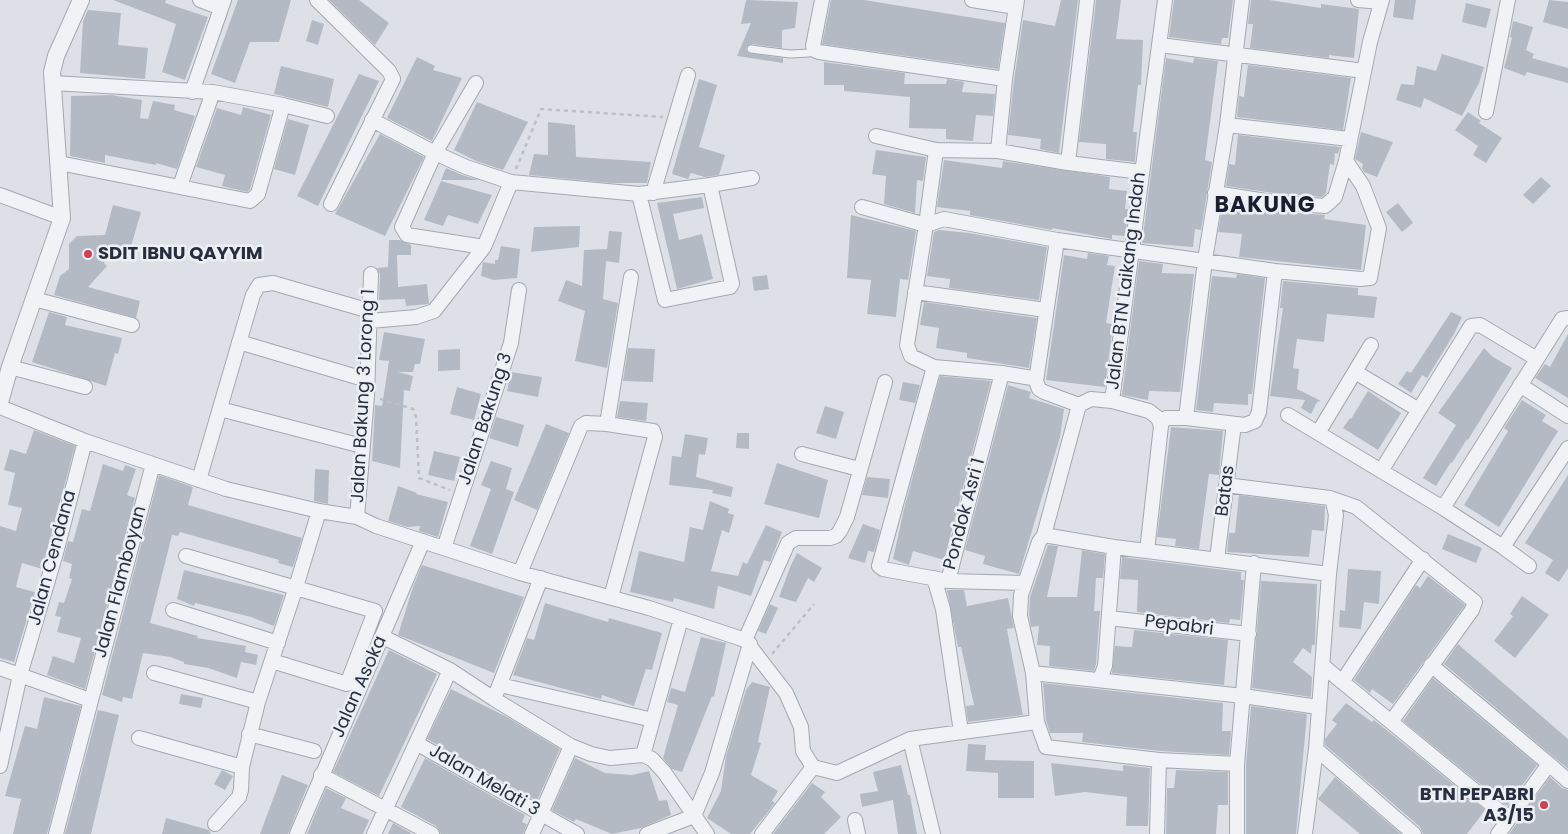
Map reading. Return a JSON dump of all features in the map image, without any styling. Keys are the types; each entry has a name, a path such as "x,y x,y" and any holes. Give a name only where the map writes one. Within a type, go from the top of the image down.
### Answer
{"street":[{"path":"0,402 10,367 62,218 52,83 56,56 81,0"},
{"path":"192,92 223,4 200,0"},
{"path":"317,0 393,79 331,204"},
{"path":"822,0 814,50 1005,79"},
{"path":"972,0 1016,3 1005,79 998,150"},
{"path":"1068,163 1087,0"},
{"name":"Jalan BTN Laikang Indah","path":"1160,426 1158,418 1149,411 1112,401 1165,0"},
{"path":"1186,418 1205,260 1227,125 1242,0"},
{"path":"1215,193 1272,202 1325,206 1334,196 1346,161 1349,139 1381,1 1358,0"},
{"path":"1486,112 1508,0"},
{"path":"1160,45 1364,71"},
{"path":"688,75 675,118 646,194 663,298 668,301 726,289 732,284 710,185"},
{"path":"52,83 213,92 283,105 326,116"},
{"path":"476,83 435,154 402,230 407,235 484,247"},
{"path":"180,186 213,92"},
{"path":"59,163 180,186 246,201 255,199 283,105"},
{"path":"372,120 435,154 511,182 646,194 752,178"},
{"path":"1227,125 1349,139"},
{"path":"876,136 936,150 998,150 1068,163 1141,172"},
{"path":"936,150 908,352 911,356 934,366 1002,373 1032,378 1036,381"},
{"path":"862,207 926,225 944,219 1056,240 1275,271 1360,279 1370,278 1379,228 1363,186 1346,161"},
{"path":"199,480 253,295 259,285 273,283 370,316 416,317 434,311 484,247 511,182"},
{"path":"0,195 62,218"},
{"path":"1056,240 1036,381 1039,389 1044,392 1080,405"},
{"path":"1147,551 1160,426 1166,418 1186,418 1245,425 1255,421 1258,416 1275,271"},
{"name":"Jalan Bakung 3 Lorong 1","path":"357,517 367,396 371,274"},
{"path":"607,424 631,278"},
{"name":"Jalan Bakung 3","path":"444,548 511,342 519,290"},
{"path":"915,292 1046,310"},
{"path":"34,299 132,325"},
{"path":"1443,508 1562,319 1568,318"},
{"path":"1381,471 1471,326 1480,324 1537,359"},
{"path":"239,342 367,380"},
{"path":"1318,433 1371,345"},
{"path":"934,366 879,566 883,569 941,580 942,609 961,732"},
{"path":"10,367 85,387"},
{"path":"1355,372 1419,410"},
{"name":"Pondok Asri 1","path":"1002,373 941,580 1024,583"},
{"path":"647,834 694,816 712,773 748,642 788,542 796,538 830,538 836,536 840,531 847,517 885,382"},
{"path":"1520,385 1568,416"},
{"path":"1112,401 1091,399 1080,405 1044,535 1039,542 1024,583 1019,606 1033,673 1037,722 1046,747 1159,760 1237,764"},
{"path":"0,407 85,440 226,489 319,511 357,517 376,526 520,573 611,597 748,642 765,663 796,710 801,727 803,751 813,767 827,772 844,771 910,739 1037,722"},
{"path":"220,409 362,446"},
{"path":"1288,415 1443,508 1529,566"},
{"path":"520,573 581,426 586,423 607,424 652,431 655,437 611,597"},
{"name":"Batas","path":"1217,558 1234,424"},
{"name":"Jalan Cendana","path":"0,766 20,675 56,553 85,440"},
{"path":"1503,547 1568,448"},
{"path":"802,454 859,469"},
{"name":"Jalan Flamboyan","path":"56,834 153,464"},
{"path":"1226,485 1330,498 1356,507 1475,602 1472,610 1391,722"},
{"path":"1305,834 1316,749 1329,574 1336,515 1330,498"},
{"path":"215,824 239,797 242,767 258,702 319,511"},
{"path":"1044,535 1114,548 1217,558 1329,574"},
{"name":"Jalan Asoka","path":"297,834 423,541"},
{"path":"1100,680 1105,666 1114,548"},
{"path":"186,556 375,611 348,684 272,661"},
{"path":"1342,682 1423,559"},
{"path":"1237,834 1237,764 1254,563"},
{"path":"494,700 541,578"},
{"path":"173,610 278,643"},
{"name":"Pepabri","path":"1108,618 1249,634"},
{"path":"643,754 681,619"},
{"path":"383,637 450,670 494,700 571,746 591,754 610,758 643,754 652,759 664,772 707,834"},
{"path":"1432,665 1568,781"},
{"path":"1323,666 1509,819"},
{"path":"0,668 90,700"},
{"path":"374,834 450,670"},
{"path":"154,673 258,702"},
{"path":"1033,673 1243,696 1318,707"},
{"path":"500,685 653,720"},
{"path":"250,734 314,751"},
{"path":"139,738 242,767"},
{"path":"910,739 932,834"},
{"name":"Jalan Melati 3","path":"416,742 577,834"},
{"path":"532,834 571,746"},
{"path":"1316,749 1414,834"},
{"path":"1157,834 1159,760"},
{"path":"1498,834 1549,764"},
{"path":"762,834 813,767"},
{"path":"321,775 432,834"}],"lane":[{"path":"751,49 790,54 809,53 814,50"}],"path":[{"path":"511,182 541,108 675,118"},
{"path":"367,396 413,409 416,417 419,478 461,495"},
{"path":"765,663 814,604"}],"building":[{"path":"113,0 166,0 165,3 208,17 185,80 162,72 176,24"},
{"path":"238,0 291,0 279,42 250,42 235,83 211,74"},
{"path":"329,0 359,0 389,23 375,45"},
{"path":"746,0 798,2 795,28 782,30 782,48 752,44 746,48 748,53 783,58 783,63 737,56 751,23 741,24"},
{"path":"831,0 864,0 1005,23 998,69 822,44"},
{"path":"1061,0 1078,0 1059,153 1040,149 1041,139 1008,135 1023,20 1055,26"},
{"path":"1096,0 1121,0 1116,39 1143,40 1141,85 1138,85 1133,132 1137,132 1135,162 1106,159 1106,144 1079,142"},
{"path":"1174,0 1233,0 1228,38 1222,38 1221,44 1169,37"},
{"path":"1251,0 1269,0 1321,8 1321,4 1359,9 1354,58 1329,55 1329,58 1250,48 1253,24 1248,24"},
{"path":"1395,0 1416,0 1413,20 1393,17"},
{"path":"1549,0 1568,2 1568,29 1543,22"},
{"path":"1466,3 1491,9 1486,28 1462,22"},
{"path":"88,10 121,13 118,45 148,48 145,79 80,73 83,21"},
{"path":"312,20 324,24 318,45 306,41"},
{"path":"1513,21 1533,27 1526,50 1534,54 1532,58 1568,68 1568,83 1527,72 1525,76 1504,68 1512,38 1510,37"},
{"path":"1442,54 1484,67 1479,83 1462,116 1424,98 1421,108 1396,100 1401,84 1414,85 1417,66 1436,71"},
{"path":"417,57 435,66 433,70 462,78 432,141 387,118"},
{"path":"1166,58 1193,63 1194,58 1218,61 1205,160 1212,162 1201,230 1195,229 1193,247 1142,243"},
{"path":"824,62 905,73 904,84 946,84 947,79 964,82 962,92 995,94 993,116 976,115 973,141 946,139 946,129 909,128 910,97 844,91 844,85 824,85"},
{"path":"1248,65 1351,78 1343,130 1237,117 1239,96 1244,97"},
{"path":"281,66 334,79 328,107 274,94"},
{"path":"359,74 379,81 318,206 297,196"},
{"path":"699,79 717,85 699,147 725,155 719,175 705,177 691,173 688,179 672,174"},
{"path":"111,95 142,100 140,118 148,119 153,101 175,105 174,110 195,116 177,169 156,163 156,165 105,155 105,163 70,156 71,96"},
{"path":"477,102 528,122 503,170 476,161 454,150"},
{"path":"243,107 271,115 250,189 247,192 222,186 225,175 196,167 217,108 241,115"},
{"path":"1468,112 1481,121 1479,123 1502,138 1486,163 1473,155 1478,146 1455,130"},
{"path":"288,119 309,125 295,175 274,169"},
{"path":"548,122 575,125 576,157 651,162 647,183 611,183 529,175 534,154 548,155"},
{"path":"1361,132 1393,142 1377,177 1364,172 1363,164 1355,159"},
{"path":"380,134 424,157 385,236 335,214"},
{"path":"1238,135 1340,147 1338,154 1335,153 1334,165 1330,164 1326,193 1322,197 1273,193 1226,186 1229,164 1235,165"},
{"path":"876,150 926,157 923,181 917,180 915,213 884,204 886,176 872,174"},
{"path":"944,160 1002,168 1003,161 1110,177 1109,189 1127,191 1125,209 1129,209 1125,236 1112,235 1112,239 1052,228 1052,230 970,215 970,211 937,207"},
{"path":"446,168 462,175 479,180 441,180"},
{"path":"1541,177 1551,186 1533,204 1523,195"},
{"path":"441,181 492,195 478,224 448,215 443,226 424,220"},
{"path":"702,197 704,208 673,214 679,240 702,234 713,279 677,289 657,203"},
{"path":"1223,203 1271,211 1325,215 1324,219 1366,225 1361,270 1239,257 1242,234 1218,232"},
{"path":"1398,203 1413,223 1402,232 1386,212"},
{"path":"113,205 141,212 129,253 110,247 104,263 107,266 88,287 140,301 136,318 54,295 60,276 69,269 69,244 77,236 105,235"},
{"path":"851,215 916,231 908,280 900,279 896,317 867,314 871,280 847,278"},
{"path":"580,226 579,247 531,252 534,227"},
{"path":"939,230 969,233 1047,247 1039,300 949,288 950,279 927,276 934,232"},
{"path":"609,231 622,232 619,263 606,261 603,299 618,303 607,368 575,361 585,311 558,301 566,280 582,286 584,250 607,249"},
{"path":"389,240 400,240 411,245 411,255 397,255 398,287 427,284 429,304 406,306 405,299 379,300 380,274 377,268 388,267"},
{"path":"501,246 520,249 517,278 494,280 481,276 483,262 495,264 495,260 498,260"},
{"path":"1088,253 1109,256 1107,265 1115,266 1106,323 1113,324 1105,387 1046,380 1064,255 1087,259"},
{"path":"1139,261 1163,264 1162,273 1194,274 1180,392 1149,391 1148,400 1122,395"},
{"path":"1237,274 1265,278 1252,394 1248,394 1248,405 1214,403 1213,412 1196,410 1212,276 1236,278"},
{"path":"767,275 769,289 754,291 752,277"},
{"path":"1283,281 1358,288 1358,295 1377,297 1374,318 1327,314 1324,342 1297,339 1293,368 1299,369 1297,389 1321,401 1317,402 1311,414 1301,408 1305,400 1270,396 1283,308 1280,308"},
{"path":"924,302 1037,318 1029,368 967,358 967,353 936,348 939,328 920,325"},
{"path":"49,312 67,317 65,325 122,338 118,354 115,353 106,386 32,362"},
{"path":"1451,312 1462,317 1454,334 1427,378 1422,375 1411,393 1398,384 1407,371 1411,373"},
{"path":"384,332 425,339 420,364 415,364 413,372 398,372 413,376 410,391 404,390 400,468 372,461 375,405 382,406 389,361 379,360"},
{"path":"1568,334 1568,398 1535,378 1545,364 1550,367"},
{"path":"628,348 655,349 653,382 623,381"},
{"path":"1484,348 1493,357 1512,368 1468,440 1436,486 1423,478 1456,425 1438,413"},
{"path":"460,349 460,370 438,371 438,350"},
{"path":"511,372 542,377 538,397 507,391"},
{"path":"940,376 991,381 944,560 913,551 909,565 893,559 904,509"},
{"path":"903,382 920,385 915,403 899,400"},
{"path":"1008,385 1031,392 1029,398 1064,409 1060,437 1019,574 983,564 985,556 965,550"},
{"path":"457,387 481,394 474,420 450,414"},
{"path":"1368,391 1401,413 1378,450 1343,428 1351,419"},
{"path":"1522,400 1546,415 1542,421 1558,431 1499,527 1464,505 1508,431 1504,428"},
{"path":"620,401 648,403 646,421 617,417"},
{"path":"825,406 844,412 836,439 816,433"},
{"path":"496,417 524,425 518,447 489,438"},
{"path":"546,424 569,433 537,510 514,500"},
{"path":"1171,427 1223,431 1219,475 1209,474 1199,549 1175,546 1176,539 1157,537"},
{"path":"34,430 75,446 42,569 22,563 16,587 35,592 14,662 0,658 0,526 16,531 22,508 8,505 15,473 4,470 10,449 26,454"},
{"path":"737,433 749,433 749,449 736,448"},
{"path":"685,434 708,438 705,455 699,454 696,477 733,487 731,497 712,493 713,490 669,485 672,456 681,457"},
{"path":"434,451 460,457 454,481 428,475"},
{"path":"491,461 512,468 506,489 514,492 492,554 470,546 491,489 481,485"},
{"path":"777,463 828,480 819,518 764,504"},
{"path":"103,464 123,471 125,465 136,469 127,495 135,498 85,689 47,675 53,656 74,663 81,638 57,632 61,617 55,616 59,602 64,603 72,579 69,578 72,564 63,561 68,541 73,542 82,509 90,511"},
{"path":"315,469 329,470 328,504 314,501"},
{"path":"159,475 193,487 188,505 302,538 293,567 278,563 279,560 180,532 178,536 172,535 150,623 198,636 197,638 246,646 245,652 258,655 256,665 241,662 237,678 208,668 184,664 184,662 170,657 143,653 132,699 123,697 122,702 102,695"},
{"path":"1568,475 1568,568 1559,582 1545,573 1553,560 1525,543"},
{"path":"867,477 890,479 888,498 862,495"},
{"path":"398,486 416,494 448,502 438,537 419,531 420,526 407,527 388,521"},
{"path":"1239,495 1325,506 1324,531 1312,530 1309,557 1227,552 1229,533 1235,533"},
{"path":"710,501 729,509 728,513 734,515 729,533 722,530 711,571 738,576 743,562 747,564 766,525 782,532 770,562 764,560 751,596 718,586 714,609 674,598 673,602 630,592 639,551 684,562 690,527 703,530"},
{"path":"863,524 880,530 874,552 868,551 865,563 848,558"},
{"path":"1448,534 1482,548 1476,563 1442,549"},
{"path":"1048,545 1058,546 1047,597 1077,597 1082,550 1105,554 1103,578 1096,578 1094,611 1100,611 1094,671 1049,666 1050,646 1037,645 1039,626 1031,627 1029,615 1030,597"},
{"path":"797,553 822,568 814,582 808,578 796,602 779,597"},
{"path":"1122,557 1241,572 1241,580 1244,580 1240,620 1230,619 1229,623 1137,612 1138,580 1120,579"},
{"path":"422,565 524,597 494,673 398,635"},
{"path":"1348,569 1381,571 1379,604 1364,602 1361,629 1339,627 1340,610 1345,611"},
{"path":"184,570 284,595 274,626 251,617 195,603 194,606 177,599"},
{"path":"1428,576 1465,605 1393,704 1372,689 1370,693 1354,680 1416,585 1420,588"},
{"path":"1261,581 1317,584 1315,645 1312,645 1311,654 1303,648 1293,662 1312,677 1311,697 1252,688"},
{"path":"947,590 964,590 967,606 1008,598 1014,628 1007,629 1023,715 968,722 966,706 974,705 961,647 958,647"},
{"path":"1522,596 1549,615 1515,658 1494,641 1513,616 1510,614"},
{"path":"545,603 608,622 609,618 662,633 652,670 646,669 634,706 602,695 601,699 513,675 527,638 534,640"},
{"path":"770,604 778,608 766,634 758,631"},
{"path":"1134,630 1228,640 1224,685 1112,673 1115,646 1132,647"},
{"path":"701,637 726,643 714,697 712,696 682,772 672,769 663,758 678,705 667,702 671,688 685,692"},
{"path":"1458,644 1568,739 1568,769 1444,664"},
{"path":"389,650 437,674 379,796 333,772"},
{"path":"1433,678 1537,765 1507,806 1403,721"},
{"path":"752,682 770,687 758,742 761,743 751,775 778,791 772,801 775,803 750,834 731,834 707,818 721,791 726,756 746,690"},
{"path":"1043,683 1223,703 1222,731 1231,731 1229,755 1160,751 1082,742 1083,733 1050,733 1046,720"},
{"path":"451,689 507,717 560,749 537,801 427,739"},
{"path":"181,694 203,698 201,708 179,704"},
{"path":"44,697 81,706 47,834 13,834 21,799 5,796 25,726 37,729"},
{"path":"1346,703 1372,722 1374,720 1485,810 1467,834 1423,834 1420,827 1325,745 1325,739 1337,724 1332,720"},
{"path":"1251,706 1307,714 1296,834 1246,834 1246,764"},
{"path":"98,710 119,715 91,834 65,834"},
{"path":"968,744 986,745 985,760 1034,761 1034,798 998,798 998,773 966,771"},
{"path":"425,758 525,815 522,822 527,824 523,834 441,834 436,826 401,807"},
{"path":"575,758 605,773 632,775 649,771 659,801 667,800 671,815 641,828 612,834 576,819 574,822 552,810"},
{"path":"1051,763 1123,771 1123,765 1150,768 1148,826 1126,826 1127,797 1085,792 1055,796"},
{"path":"901,765 908,795 910,795 917,834 898,834 893,800 862,807 860,794 878,791 873,772"},
{"path":"222,770 233,776 225,790 214,784"},
{"path":"1176,770 1228,772 1228,805 1218,805 1216,834 1166,834 1167,788 1174,788"},
{"path":"282,775 308,785 288,834 260,834"},
{"path":"1335,777 1401,834 1360,834 1318,799"},
{"path":"1550,777 1562,788 1568,790 1568,834 1509,834"},
{"path":"812,783 825,792 821,797 841,817 824,834 773,834"},
{"path":"326,788 346,798 341,808 369,820 363,834 307,834"},
{"path":"166,818 209,830 211,834 162,834"},
{"path":"393,823 411,833 388,834"}],"place":[{"name":"SDIT IBNU QAYYIM","path":"88,254"},
{"name":"BTN PEPABRI A3/15","path":"1544,805"}],"district":[{"name":"BAKUNG","path":"1265,206"}]}
